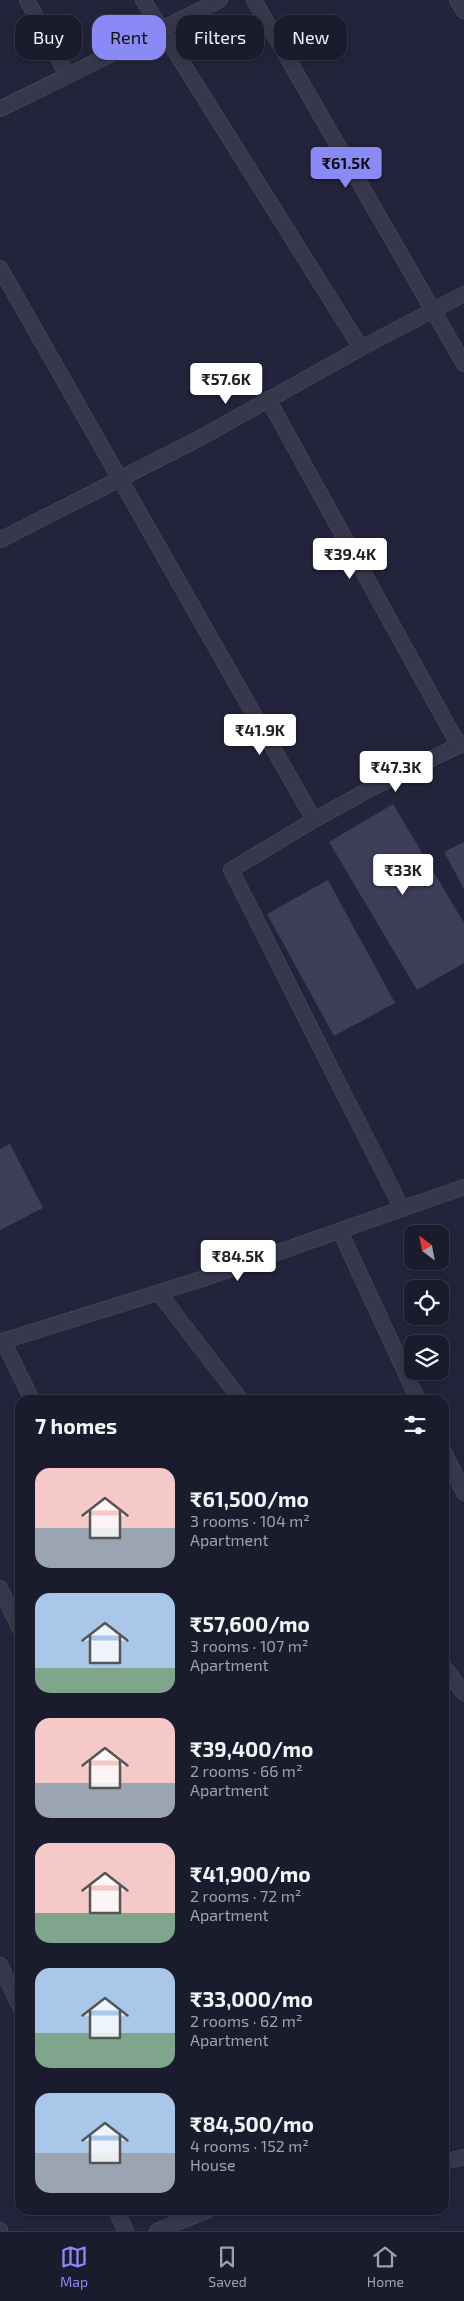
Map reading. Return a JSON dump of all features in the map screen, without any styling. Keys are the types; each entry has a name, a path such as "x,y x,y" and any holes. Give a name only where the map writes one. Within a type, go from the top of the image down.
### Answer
{"street":[{"path":"27,0 67,75"},
{"path":"143,0 152,15"},
{"path":"166,26 220,0"},
{"path":"254,0 464,364"},
{"path":"457,0 464,11"},
{"path":"166,39 361,348"},
{"path":"0,108 97,60"},
{"path":"0,268 314,820"},
{"path":"0,540 200,438 361,348 464,294"},
{"path":"268,399 462,744 370,789 231,870 402,1209"},
{"path":"29,1395 1,1341 159,1293 464,1187"},
{"path":"340,1231 416,1395"},
{"path":"159,1293 237,1395"},
{"path":"449,1462 464,1493"},
{"path":"0,1588 15,1619"},
{"path":"449,1674 464,1693"},
{"path":"0,1965 15,1996"},
{"path":"449,2161 464,2157"},
{"path":"118,2215 126,2231"},
{"path":"157,2231 196,2215"}],"building":[{"path":"393,804 464,923 464,963 417,990 329,842"},
{"path":"464,842 464,889 444,852"},
{"path":"328,880 395,1003 334,1036 267,914"},
{"path":"10,1144 43,1208 0,1230 0,1149"}]}
